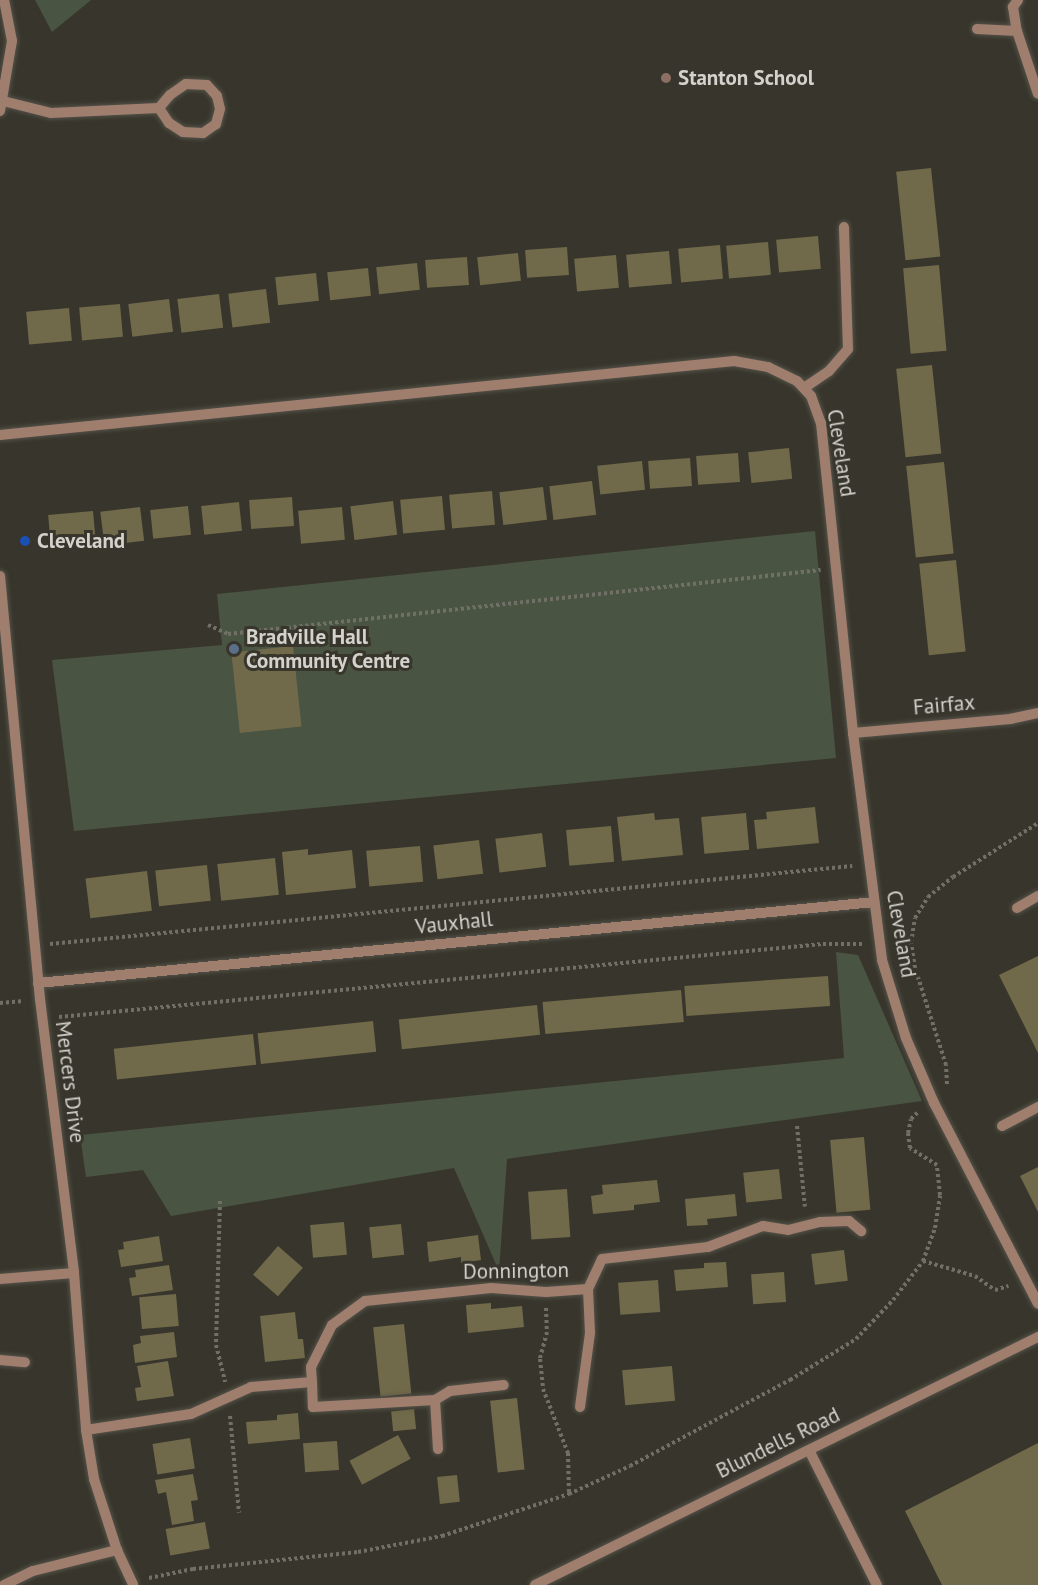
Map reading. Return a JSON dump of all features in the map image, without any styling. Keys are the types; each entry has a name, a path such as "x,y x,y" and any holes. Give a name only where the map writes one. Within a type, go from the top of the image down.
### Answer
{"street":[{"path":"4,0 12,41 1,106 51,113 159,108 170,95 186,84 207,85 217,96 220,110 216,124 203,133 183,132 169,123 159,108"},
{"path":"1018,0 1013,7 1017,31 1038,94"},
{"path":"977,28 1017,31"},
{"path":"804,388 829,371 848,349 844,227"},
{"name":"Cleveland","path":"0,435 734,361 768,367 797,381 811,396 821,423 854,733 882,960 906,1038 934,1103 1038,1304"},
{"name":"Mercers Drive","path":"0,576 38,983 74,1273 86,1430 94,1479 117,1550 132,1583"},
{"name":"Fairfax","path":"854,733 1010,719 1038,713"},
{"path":"1017,908 1038,896"},
{"name":"Vauxhall","path":"38,983 874,902"},
{"path":"1002,1126 1038,1107"},
{"name":"Donnington","path":"435,1400 313,1407 311,1367 332,1325 365,1301 491,1288 546,1292 588,1289 602,1259 708,1247 763,1226 788,1230 820,1222 849,1221 861,1231"},
{"path":"0,1279 74,1273"},
{"path":"580,1407 590,1334 588,1289"},
{"name":"Blundells Road","path":"535,1585 1038,1337"},
{"path":"0,1360 25,1362"},
{"path":"86,1430 191,1414 251,1387 312,1382"},
{"path":"438,1449 435,1400 450,1391 504,1385"},
{"path":"809,1450 877,1585"},
{"path":"4,1585 33,1571 117,1550"}],"path":[{"path":"208,625 228,634 836,568"},
{"path":"132,1583 193,1569 358,1552 442,1536 569,1494 630,1466 790,1380 856,1339 894,1300 923,1261 935,1228 940,1195 937,1165 910,1148 908,1133 911,1119 920,1109 934,1103 943,1094 948,1082 946,1065 915,968 911,943 915,918 928,897 953,877 1038,823"},
{"path":"35,945 869,864"},
{"path":"42,1018 824,944 879,944"},
{"path":"797,1126 807,1226"},
{"path":"220,1200 216,1345 229,1397 239,1513"},
{"path":"923,1261 975,1276 995,1290 1027,1281"},
{"path":"546,1292 547,1332 540,1359 542,1379 568,1454 569,1494"}],"green space":[{"path":"35,0 91,0 52,32"},
{"path":"815,531 836,758 74,831 52,660 222,645 217,594"},
{"path":"836,952 858,955 922,1101 507,1159 499,1271 454,1168 171,1216 143,1170 86,1177 80,1135 844,1058"}],"building":[{"path":"931,168 940,257 905,260 896,172"},
{"path":"818,236 821,269 779,273 776,240"},
{"path":"768,242 771,275 729,279 726,246"},
{"path":"720,245 723,279 681,283 678,249"},
{"path":"567,247 569,275 527,278 525,250"},
{"path":"669,251 672,284 629,288 626,255"},
{"path":"518,253 521,281 480,285 477,257"},
{"path":"616,255 619,288 577,292 574,259"},
{"path":"467,257 469,285 427,288 425,260"},
{"path":"417,263 420,290 379,294 376,267"},
{"path":"939,265 946,351 911,354 903,268"},
{"path":"368,268 371,296 330,300 327,272"},
{"path":"316,273 319,301 278,305 275,277"},
{"path":"266,289 270,323 232,327 228,294"},
{"path":"219,294 223,328 181,333 177,299"},
{"path":"169,299 173,332 132,337 128,304"},
{"path":"120,304 123,337 82,340 79,308"},
{"path":"69,308 72,341 29,345 26,312"},
{"path":"932,365 941,454 906,457 896,369"},
{"path":"789,448 792,479 751,483 748,452"},
{"path":"738,453 740,482 698,485 696,456"},
{"path":"690,458 692,486 650,489 648,461"},
{"path":"642,461 645,490 600,495 597,466"},
{"path":"944,462 954,553 916,557 906,466"},
{"path":"592,481 596,515 553,520 549,486"},
{"path":"543,487 547,520 503,525 499,492"},
{"path":"492,491 495,525 452,529 449,495"},
{"path":"442,496 445,530 403,534 400,500"},
{"path":"292,497 294,526 251,529 249,500"},
{"path":"393,501 397,535 354,540 350,506"},
{"path":"239,502 242,531 204,535 201,506"},
{"path":"188,506 191,535 153,539 150,510"},
{"path":"140,507 144,541 104,546 100,512"},
{"path":"342,507 345,540 301,544 298,511"},
{"path":"93,511 96,545 51,549 48,515"},
{"path":"956,560 966,651 929,655 919,564"},
{"path":"293,646 301,727 240,733 231,652"},
{"path":"815,807 819,843 757,849 754,820 767,819 766,812"},
{"path":"654,813 655,820 679,818 683,855 622,861 617,817"},
{"path":"746,813 749,850 704,854 701,817"},
{"path":"611,826 614,862 569,866 566,830"},
{"path":"542,833 546,867 499,872 495,839"},
{"path":"479,840 483,874 437,879 433,846"},
{"path":"420,846 423,882 369,887 366,851"},
{"path":"308,849 308,855 352,850 356,888 286,895 282,852"},
{"path":"275,858 279,895 221,901 217,864"},
{"path":"207,865 211,901 159,906 155,870"},
{"path":"147,871 152,911 90,918 85,879"},
{"path":"1038,956 1038,1053 999,975"},
{"path":"828,976 830,1006 686,1016 684,986"},
{"path":"681,990 684,1022 545,1034 543,1002"},
{"path":"537,1005 540,1035 402,1049 399,1020"},
{"path":"373,1021 376,1052 261,1064 258,1033"},
{"path":"253,1034 256,1065 117,1079 114,1049"},
{"path":"864,1137 870,1210 836,1213 830,1140"},
{"path":"1038,1167 1038,1212 1020,1176"},
{"path":"779,1169 782,1199 746,1203 743,1173"},
{"path":"657,1180 660,1202 634,1205 634,1210 593,1214 591,1196 603,1194 602,1185"},
{"path":"567,1189 570,1237 531,1240 528,1192"},
{"path":"735,1194 737,1216 707,1219 708,1225 687,1226 685,1199"},
{"path":"344,1222 347,1255 313,1258 310,1225"},
{"path":"401,1224 404,1255 372,1258 369,1227"},
{"path":"478,1235 481,1260 461,1263 461,1257 429,1262 427,1242"},
{"path":"159,1236 163,1261 121,1267 118,1250 124,1249 123,1242"},
{"path":"278,1246 303,1268 278,1296 253,1275"},
{"path":"844,1250 848,1281 815,1285 811,1254"},
{"path":"726,1262 728,1287 676,1291 674,1270 704,1268 704,1263"},
{"path":"169,1265 173,1290 132,1296 129,1278 136,1277 135,1270"},
{"path":"784,1272 786,1302 753,1304 751,1274"},
{"path":"658,1280 660,1312 620,1315 618,1283"},
{"path":"176,1294 179,1326 142,1329 139,1297"},
{"path":"491,1303 491,1309 522,1306 524,1327 468,1333 466,1305"},
{"path":"295,1312 298,1339 303,1339 305,1358 265,1362 260,1316"},
{"path":"404,1324 411,1394 380,1397 373,1327"},
{"path":"174,1332 177,1357 135,1363 133,1345 141,1343 140,1336"},
{"path":"168,1361 174,1396 137,1401 135,1388 141,1387 137,1366"},
{"path":"672,1366 675,1401 625,1405 622,1370"},
{"path":"517,1398 525,1470 498,1472 490,1401"},
{"path":"414,1409 416,1429 393,1431 391,1411"},
{"path":"298,1413 300,1439 248,1444 246,1422 277,1420 277,1415"},
{"path":"398,1435 411,1459 362,1485 349,1461"},
{"path":"190,1438 195,1469 157,1475 152,1444"},
{"path":"337,1441 339,1470 305,1472 303,1443"},
{"path":"1038,1443 1038,1585 942,1585 905,1511"},
{"path":"193,1474 198,1500 191,1501 194,1521 172,1525 166,1492 158,1494 155,1480"},
{"path":"457,1475 460,1502 440,1504 437,1477"},
{"path":"205,1522 210,1549 170,1556 166,1529"}],"place":[{"name":"Stanton School","path":"666,78"},
{"name":"Cleveland","path":"25,541"},
{"name":"Bradville Hall Community Centre","path":"234,649"}]}
